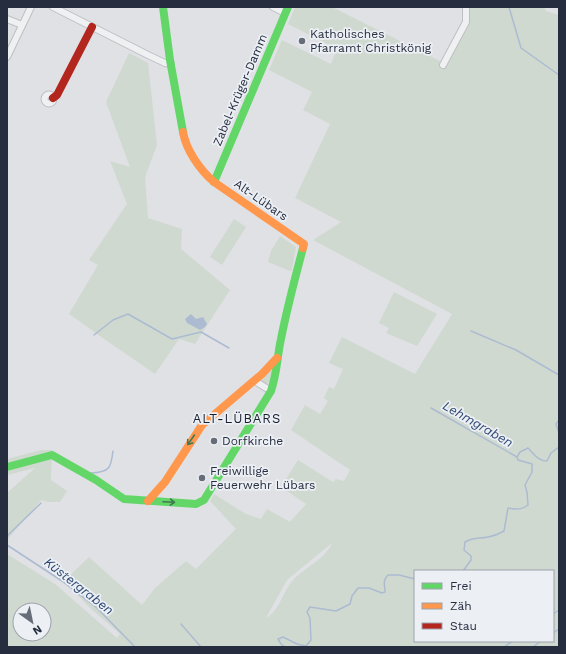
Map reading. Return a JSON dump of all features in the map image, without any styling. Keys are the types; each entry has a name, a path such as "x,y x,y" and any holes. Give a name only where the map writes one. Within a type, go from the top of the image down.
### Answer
{"street":[{"path":"7,57 31,7"},
{"path":"53,7 165,63 171,64"},
{"name":"Alt-Lübars","path":"7,467 52,455 96,480 124,499 196,504 204,500 271,391 276,378 277,358 287,307 304,244 214,182 199,167 184,138 163,7"},
{"path":"273,7 286,10"},
{"path":"443,66 466,22 466,7"},
{"name":"Zabel-Krüger-Damm","path":"214,182 286,10"},
{"path":"7,19 22,25"},
{"path":"53,98 58,94 92,27"},
{"path":"148,501 165,482 202,425 255,381 277,358"},
{"path":"255,381 271,391"}],"shaded area":[{"path":"295,7 332,7 446,64 463,33 468,7 544,7 546,11 559,15 559,647 7,647 7,554 55,584 117,638 120,634 88,606 64,581 89,557 142,605 155,588 186,561 196,569 236,529 210,501 214,494 246,514 261,519 267,509 290,522 306,504 281,487 298,460 333,482 336,479 344,481 350,470 291,430 305,405 320,414 328,401 324,398 329,387 334,389 343,369 329,363 342,337 415,374 452,314 313,240 341,222 295,198 330,124 303,110 312,92 269,70 282,40 331,64 337,49 288,24","holes":["332,543 325,554 294,579 275,610 266,618 287,580"]},
{"path":"129,53 148,63 157,145 145,177 148,218 182,229 181,249 230,290 195,344 179,339 155,374 69,314 98,265 89,260 127,204 110,161 130,167 106,102"},
{"path":"234,219 246,227 222,265 210,257"},
{"path":"280,236 296,247 292,270 290,271 268,262 271,251"},
{"path":"394,292 437,314 417,346 386,333 389,328 379,323"},
{"path":"269,371 275,373 270,383 266,384 262,382 262,378"},
{"path":"41,450 52,450 51,480 67,491 60,502 48,502 41,500 7,540 7,493 35,468 7,475 7,459"}],"water":[{"path":"191,314 196,319 203,317 207,324 205,327 200,330 187,323 185,319"}],"waterway":[{"path":"509,7 521,48 559,75"},
{"name":"Lehmgraben","path":"94,335 113,320 128,314 172,339 201,332 229,348"},
{"path":"471,331 516,350 559,375"},
{"name":"Lehmgraben","path":"431,408 517,457"},
{"path":"559,420 556,424 559,433"},
{"path":"464,570 471,560 471,556 464,550 465,542 468,540 485,538 504,531 508,508 519,509 528,505 525,485 532,472 532,464 518,460 517,457 520,452 528,448 534,455 544,461 547,461 551,453 559,447"},
{"path":"91,473 106,470 110,465 113,451"},
{"path":"7,536 41,503"},
{"name":"Küstergraben","path":"7,545 62,581 97,608 135,647"},
{"path":"285,647 278,639 283,637 297,644 306,646 311,640 310,618 307,612 310,607 336,611 350,604 352,596 358,588 369,588 382,593 385,592 384,581 388,575 399,575 414,579"},
{"path":"554,613 559,610"},
{"path":"181,624 201,647"},
{"path":"554,632 559,629"},
{"path":"504,647 512,642"},
{"path":"533,647 540,642"}],"traffic: fast":[{"path":"163,7 170,60 183,132"},
{"path":"214,182 288,7"},
{"path":"7,467 52,455 96,480 124,499 196,504 204,500 271,391 275,378 286,316 303,248"}],"traffic: slow":[{"path":"183,132 190,153 199,166 214,182 304,244 303,248"},
{"path":"148,501 165,482 202,425 262,374 277,358"}],"traffic: jam":[{"path":"53,98 57,95 92,27"}],"place":[{"name":"Katholisches Pfarramt Christkönig","path":"302,41"},
{"name":"Dorfkirche","path":"214,441"},
{"name":"Freiwillige Feuerwehr Lübars","path":"202,478"}],"district":[{"name":"ALT-LÜBARS","path":"237,418"}]}
